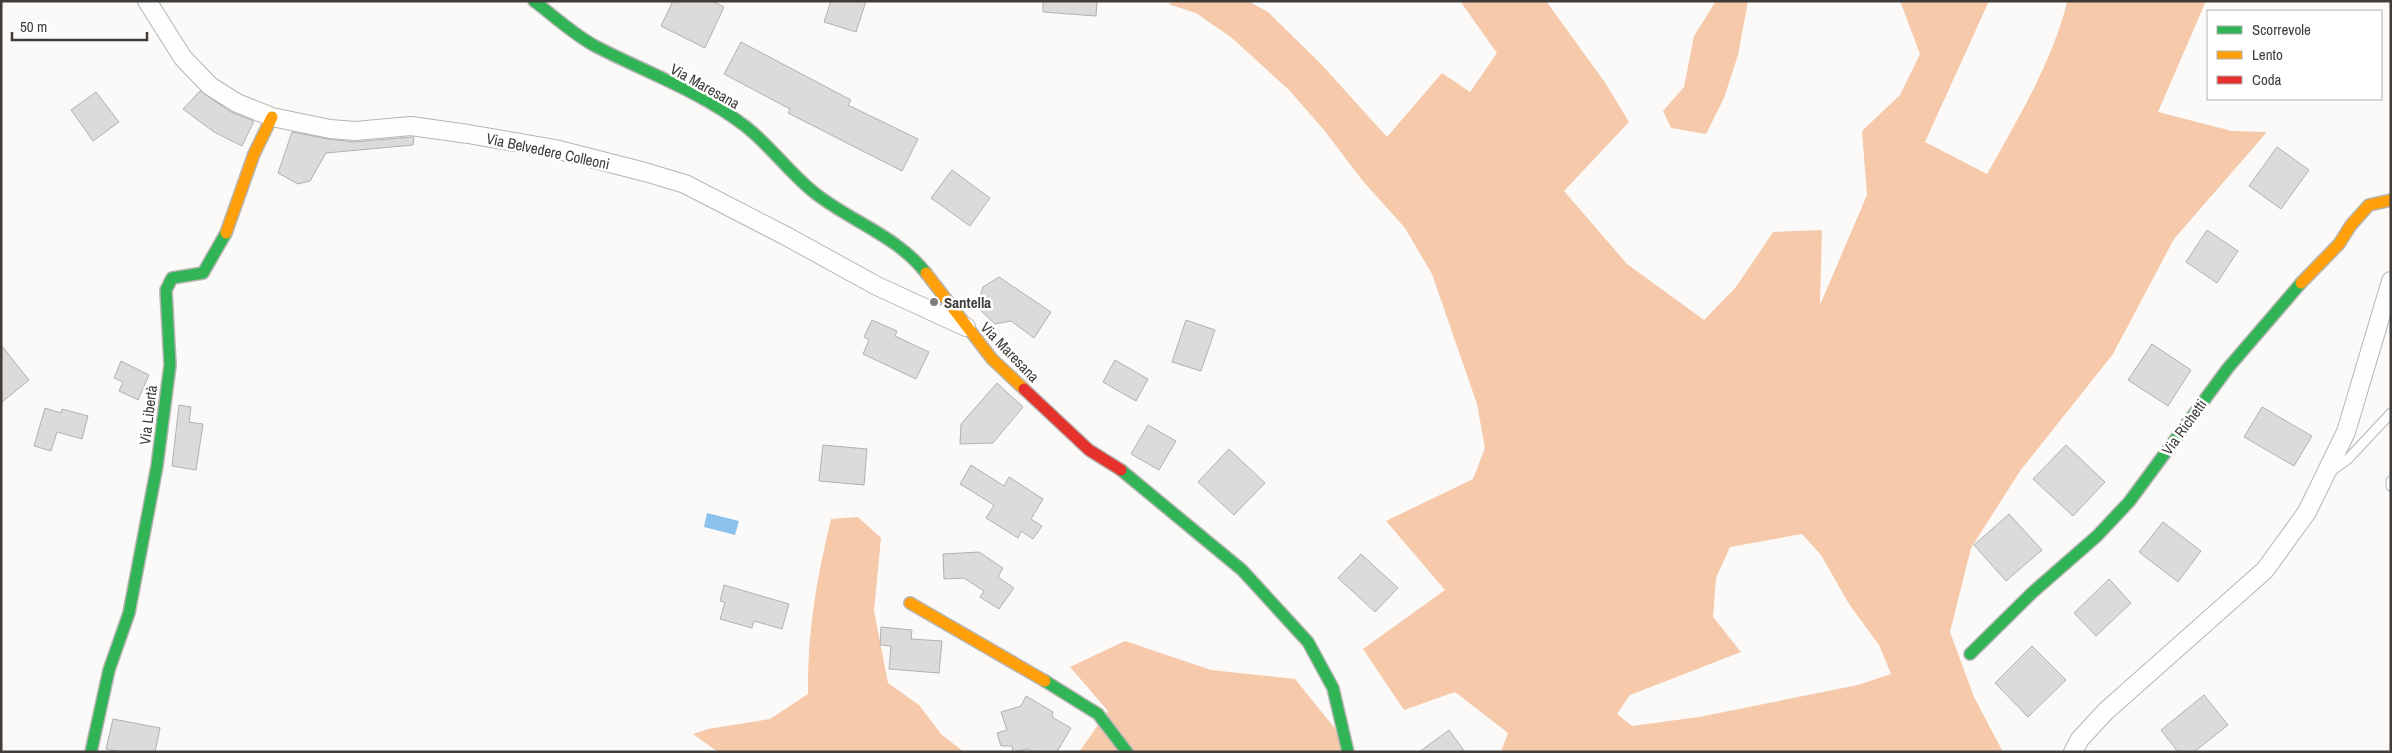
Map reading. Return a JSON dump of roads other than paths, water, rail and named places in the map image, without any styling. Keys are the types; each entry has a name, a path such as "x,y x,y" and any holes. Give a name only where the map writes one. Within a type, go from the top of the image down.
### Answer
{"street":[{"name":"Via Belvedere Colleoni","path":"147,1 184,58 210,86 237,103 272,117 330,129 355,131 411,126 468,134 555,149 685,184 877,286 966,327"},
{"name":"Via Maresana","path":"534,1 593,45 695,94 746,126 786,169 817,195 884,235 915,260 992,359 1089,450 1132,478 1242,570 1308,642 1333,688 1348,752"},
{"name":"Via Libertà","path":"91,752 109,670 130,613 158,466 170,365 166,290 172,278 203,273 215,258 230,225 253,156 272,117"},
{"name":"Via Richetti","path":"1970,654 2033,592 2097,536 2129,502 2228,368 2277,309 2339,244 2369,205 2379,201 2391,200"},
{"path":"2073,752 2080,739 2106,711 2265,570 2307,512 2346,432 2391,281"},
{"path":"910,603 1069,694 1098,714 1127,752"}],"lane":[{"path":"2327,474 2348,459 2391,413"},
{"path":"2391,481 2391,486"}],"water":[{"path":"707,513 739,521 735,535 704,527"}],"place":[{"name":"Santella","path":"934,302"}]}
